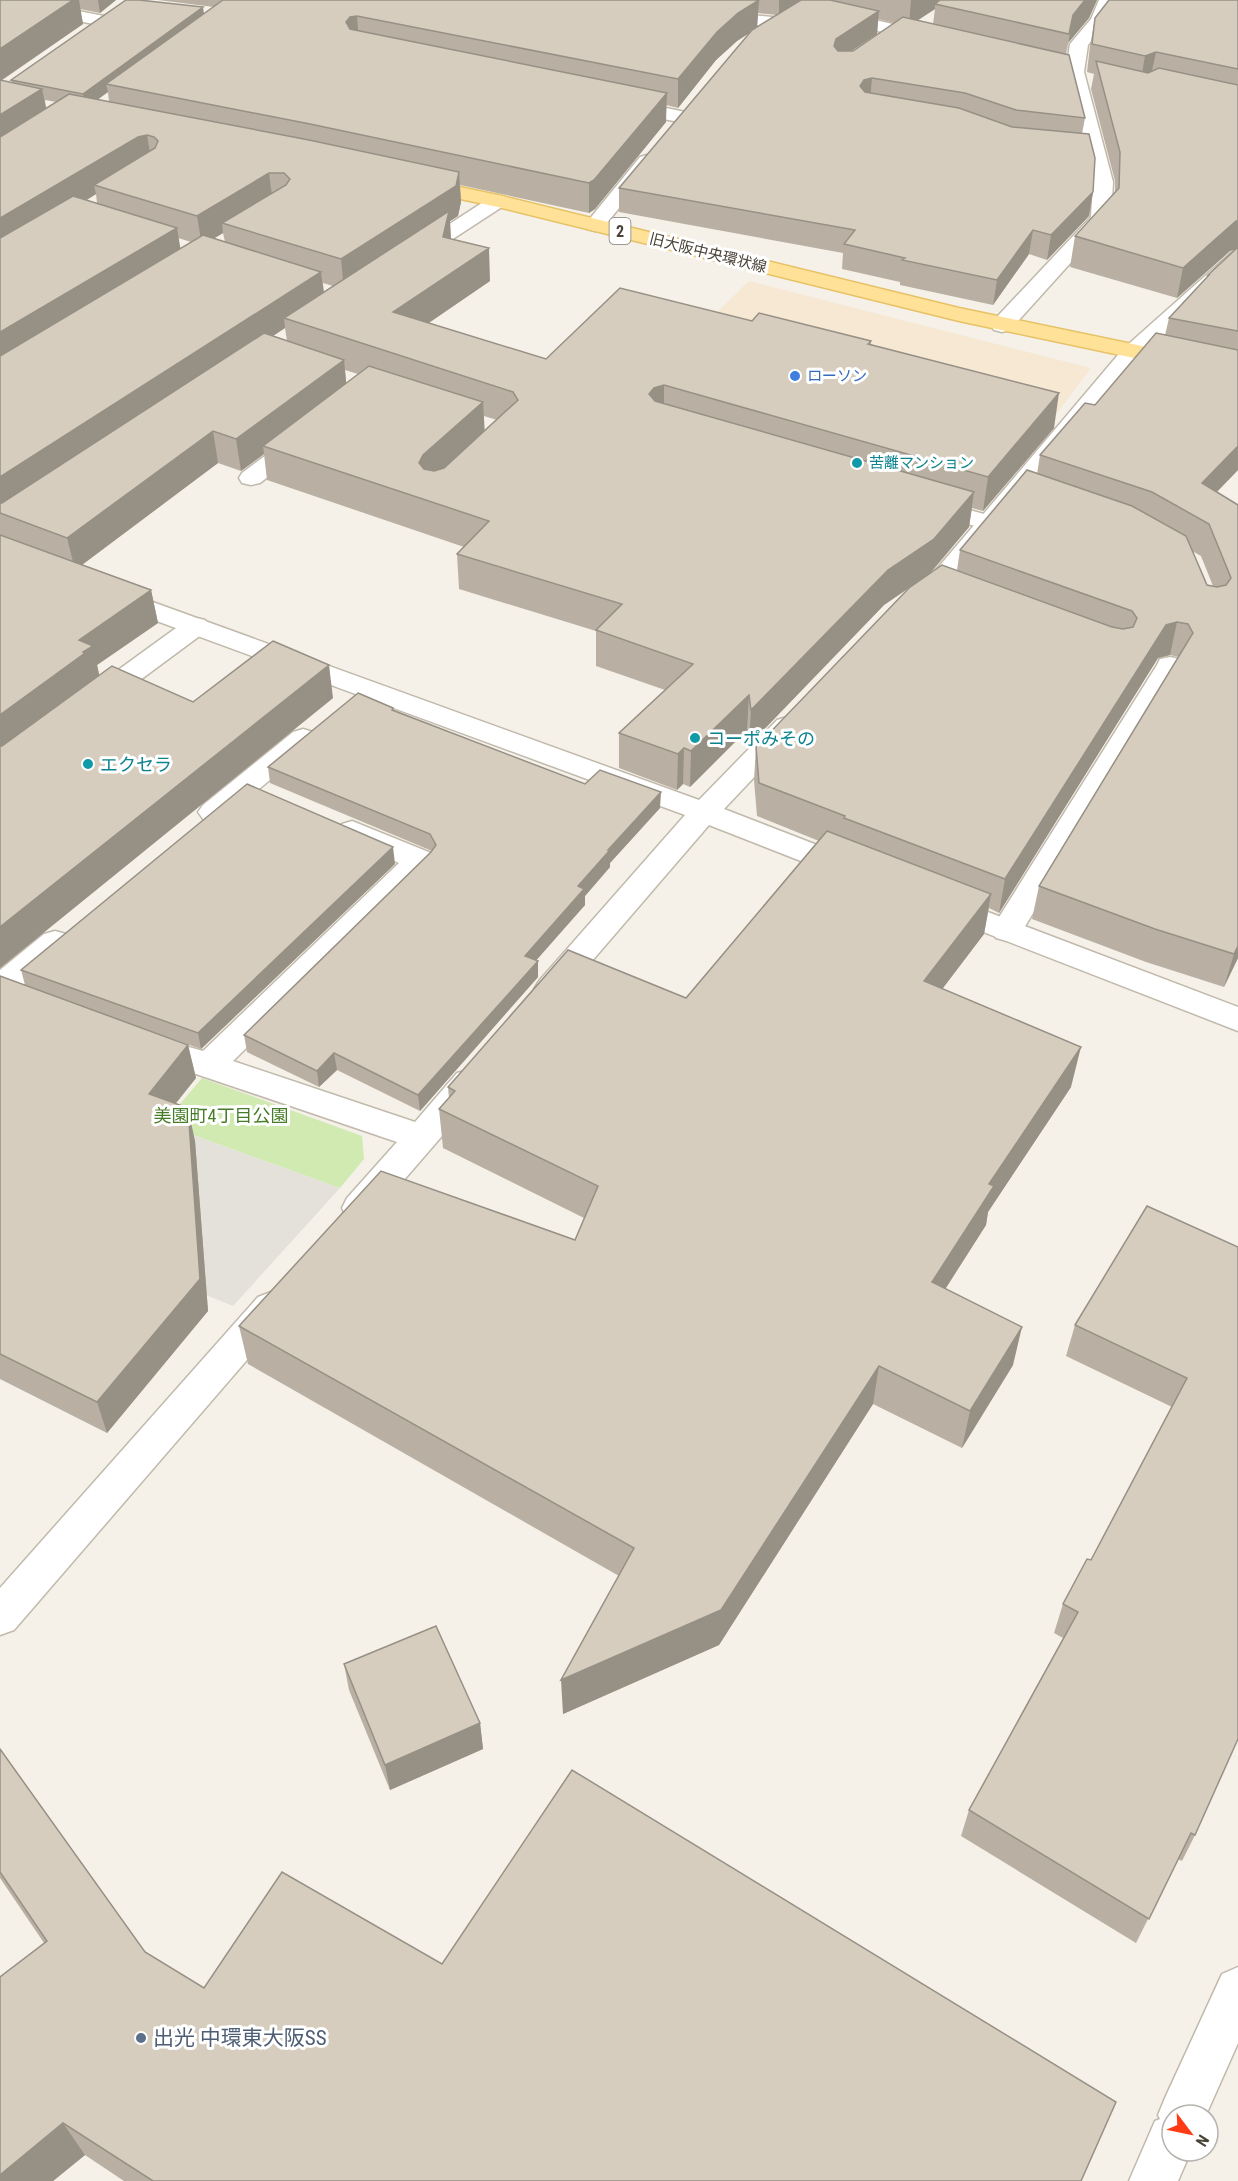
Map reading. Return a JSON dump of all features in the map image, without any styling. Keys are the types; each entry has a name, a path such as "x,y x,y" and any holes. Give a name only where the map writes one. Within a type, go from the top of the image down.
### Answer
{"main road":[{"name":"旧大阪中央環状線","path":"401,181 498,201 1002,325 1131,354 1238,372"}],"street":[{"path":"1002,325 1101,218 1102,182 1076,75 1079,44 1099,20 1108,0"},
{"path":"0,1 111,15 86,34"},
{"path":"816,11 948,42"},
{"path":"701,14 790,18 754,41"},
{"path":"879,43 930,23"},
{"path":"1052,67 1098,83"},
{"path":"602,100 683,117"},
{"path":"595,225 697,100"},
{"path":"1074,149 1095,152"},
{"path":"394,268 498,201"},
{"path":"895,613 944,589 989,523 1028,494 1131,354 1238,257"},
{"path":"251,478 315,429"},
{"path":"910,500 989,523"},
{"path":"87,586 704,812 877,880"},
{"path":"75,716 196,626"},
{"path":"1007,930 1170,665"},
{"path":"190,831 365,688"},
{"path":"531,1011 704,812 807,704"},
{"path":"245,786 278,800"},
{"path":"208,1066 420,860 321,819"},
{"path":"920,896 1238,1019"},
{"path":"33,1003 0,989 73,928"},
{"path":"164,1050 421,1137"},
{"path":"338,1231 491,1056"},
{"path":"0,1617 291,1285"},
{"path":"1187,2103 1238,1990"},
{"path":"1153,2181 1161,2163"}],"shaded area":[{"path":"749,281 1091,368 1052,420 662,366"},
{"path":"0,1066 340,1188 233,1306 91,1248"}],"green space":[{"name":"美園町4丁目公園","path":"202,1078 362,1136 364,1159 340,1188 163,1124"}],"building":[{"path":"0,0 73,0 0,49"},
{"path":"126,0 203,7 83,94 11,80"},
{"path":"223,0 759,0 738,13 717,32 678,79 357,16 350,17 346,22 350,29 667,93 594,180 589,183 106,84"},
{"path":"801,0 830,0 879,11 836,39 834,46 838,51 853,51 903,17 1069,55 1085,118 1016,110 965,93 872,78 864,80 860,86 865,92 959,108 1012,127 1089,134 1095,158 1093,192 1051,235 1033,230 997,280 902,260 905,258 844,244 855,230 619,188 752,30"},
{"path":"940,0 1085,0 1073,15 1069,34 935,4"},
{"path":"1109,0 1238,0 1238,69 1156,52 1145,56 1092,44 1095,18"},
{"path":"1096,61 1148,73 1159,68 1238,85 1238,221 1183,268 1075,236 1119,188 1120,152"},
{"path":"0,80 42,89 0,115"},
{"path":"69,94 309,140 459,172 456,186 341,259 222,223 286,185 290,179 284,173 269,173 197,216 94,185 155,148 158,141 147,135 138,137 0,218 0,137"},
{"path":"73,196 177,228 0,332 0,238"},
{"path":"449,211 443,237 489,248 393,312 546,359 620,288 752,321 759,313 871,341 868,344 1059,393 988,477 664,385 654,388 649,394 655,401 974,492 934,539 888,570 751,710 749,695 691,751 684,748 678,754 619,733 693,664 596,630 622,604 457,554 489,521 263,446 369,366 483,402 423,455 419,463 424,469 434,471 444,468 518,400 513,392 284,318"},
{"path":"203,235 321,272 0,477 0,356"},
{"path":"1238,247 1238,331 1169,318 1208,275"},
{"path":"264,333 344,360 236,439 213,431 67,538 0,513 0,503"},
{"path":"1156,333 1238,350 1238,446 1202,483 1238,505 1238,946 1234,954 1155,929 1039,886 1193,633 1188,624 1177,622 1166,625 1005,879 759,783 756,747 909,588 942,565 1112,627 1123,629 1133,627 1137,618 1132,611 960,550 1027,470 1132,506 1186,536 1207,585 1217,587 1226,585 1231,578 1209,524 1152,492 1040,455 1085,403 1095,405"},
{"path":"0,535 151,590 79,640 93,646 0,715"},
{"path":"273,641 329,665 0,927 0,746 112,666 193,702"},
{"path":"358,693 393,708 392,710 585,784 600,770 661,792 578,886 584,889 525,956 538,961 418,1095 334,1053 317,1071 244,1035 436,845 430,834 268,767"},
{"path":"247,784 393,847 198,1033 21,970"},
{"path":"827,831 991,894 924,981 1081,1047 989,1184 994,1186 932,1282 1022,1327 970,1411 879,1366 721,1610 561,1680 634,1548 239,1326 381,1171 575,1240 598,1186 439,1109 455,1091 448,1087 568,950 686,998"},
{"path":"0,976 188,1045 149,1094 188,1108 200,1279 97,1402 0,1354"},
{"path":"1147,1206 1238,1247 1238,1739 1195,1835 1191,1833 1149,1919 969,1810 1078,1612 1063,1604 1087,1559 1091,1560 1187,1378 1075,1325"},
{"path":"436,1626 480,1723 385,1765 344,1664"},
{"path":"0,1749 145,1952 204,1988 282,1872 442,1964 572,1770 1116,2102 1081,2181 153,2181 63,2123 0,2175 0,1977 47,1941 0,1872"}],"place":[{"name":"ローソン","path":"795,376"},
{"name":"苦離マンション","path":"857,463"},
{"name":"コーポみその","path":"695,738"},
{"name":"エクセラ","path":"88,764"},
{"name":"出光 中環東大阪SS","path":"141,2038"}]}
